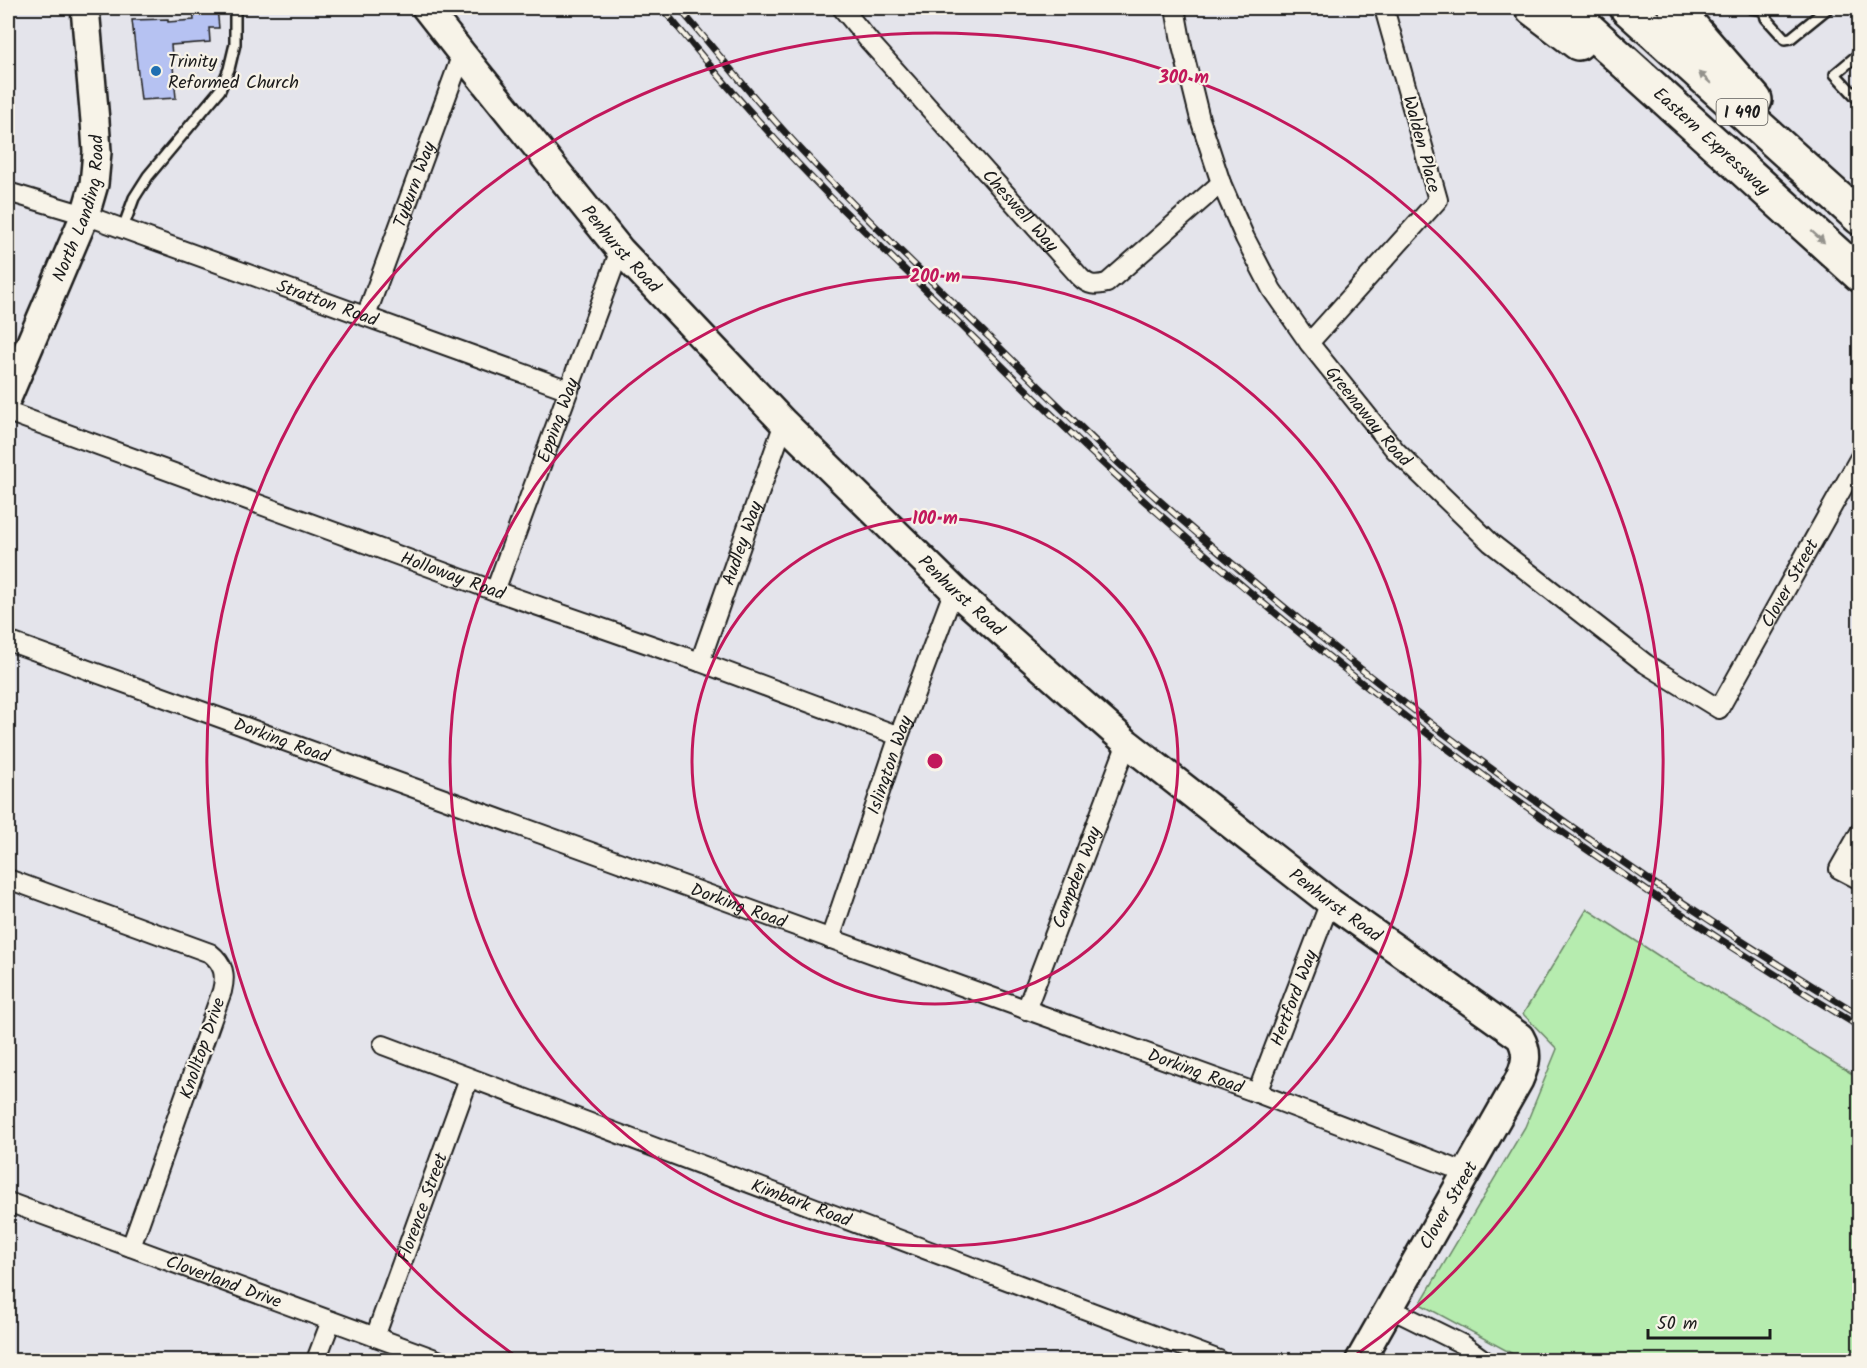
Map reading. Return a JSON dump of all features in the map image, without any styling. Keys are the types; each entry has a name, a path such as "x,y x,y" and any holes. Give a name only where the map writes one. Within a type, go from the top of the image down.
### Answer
{"highway":[{"path":"1532,8 1777,200"},
{"name":"Eastern Expressway","path":"1565,8 1860,275"},
{"name":"I 490","path":"1627,8 1858,217"},
{"path":"1675,8 1858,217"}],"street":[{"name":"North Landing Road","path":"8,396 85,215 94,184 97,152 85,8"},
{"name":"Penhurst Road","path":"426,8 620,250 784,423 954,590 1127,743 1330,902 1511,1029 1521,1037 1526,1047"},
{"name":"Cheswell Way","path":"842,8 1033,225 1090,285 1107,283 1221,183"},
{"name":"Greenaway Road","path":"1175,8 1200,119 1221,183 1245,238 1272,290 1309,343 1395,450 1491,543 1646,664 1719,709"},
{"name":"Walden Place","path":"1309,343 1438,200 1384,8"},
{"name":"Tyburn Way","path":"366,316 462,54"},
{"name":"Stratton Road","path":"8,192 123,228 569,390"},
{"name":"Epping Way","path":"495,591 620,250"},
{"name":"Holloway Road","path":"8,412 899,736"},
{"name":"Audley Way","path":"700,662 784,423"},
{"name":"Clover Street","path":"1719,709 1860,458"},
{"name":"Islington Way","path":"830,939 899,736 954,590"},
{"name":"Dorking Road","path":"8,641 1257,1093 1467,1173"},
{"name":"Campden Way","path":"1026,1010 1127,743"},
{"path":"1860,832 1839,868 1860,880"},
{"name":"Knolltop Drive","path":"8,879 210,953 222,965 224,981 222,991 131,1247"},
{"name":"Hertford Way","path":"1257,1093 1330,902"},
{"name":"Kimbark Road","path":"383,1045 1219,1360"},
{"name":"Clover Street","path":"1360,1360 1519,1080 1525,1066 1526,1047"},
{"name":"Florence Street","path":"375,1337 469,1078"},
{"name":"Cloverland Drive","path":"8,1202 438,1360"},
{"path":"1389,1308 1461,1344 1484,1360"},
{"path":"316,1360 331,1321"}],"lane":[{"path":"123,228 134,198 148,176 220,90 229,69 235,44 236,8"},
{"path":"1750,8 1765,9 1766,18 1785,39 1791,38 1828,8"},
{"path":"1860,53 1834,74 1860,101"}],"green space":[{"path":"1587,909 1662,958 1859,1078 1859,1360 1524,1360 1420,1304 1525,1127 1557,1049 1523,1014"}],"building":[{"name":"Trinity Reformed Church","path":"193,8 217,8 219,28 209,28 210,42 171,45 176,98 141,100 132,20 168,19 168,22 194,20"}],"railway":[{"path":"662,8 712,68 830,197 1072,434 1233,578 1318,648 1493,783 1674,909 1860,1027"},
{"path":"679,8 775,121 827,177 1116,461 1242,572 1326,641 1498,774 1677,898 1860,1015"}],"place":[{"name":"Trinity Reformed Church","path":"156,71"}]}
